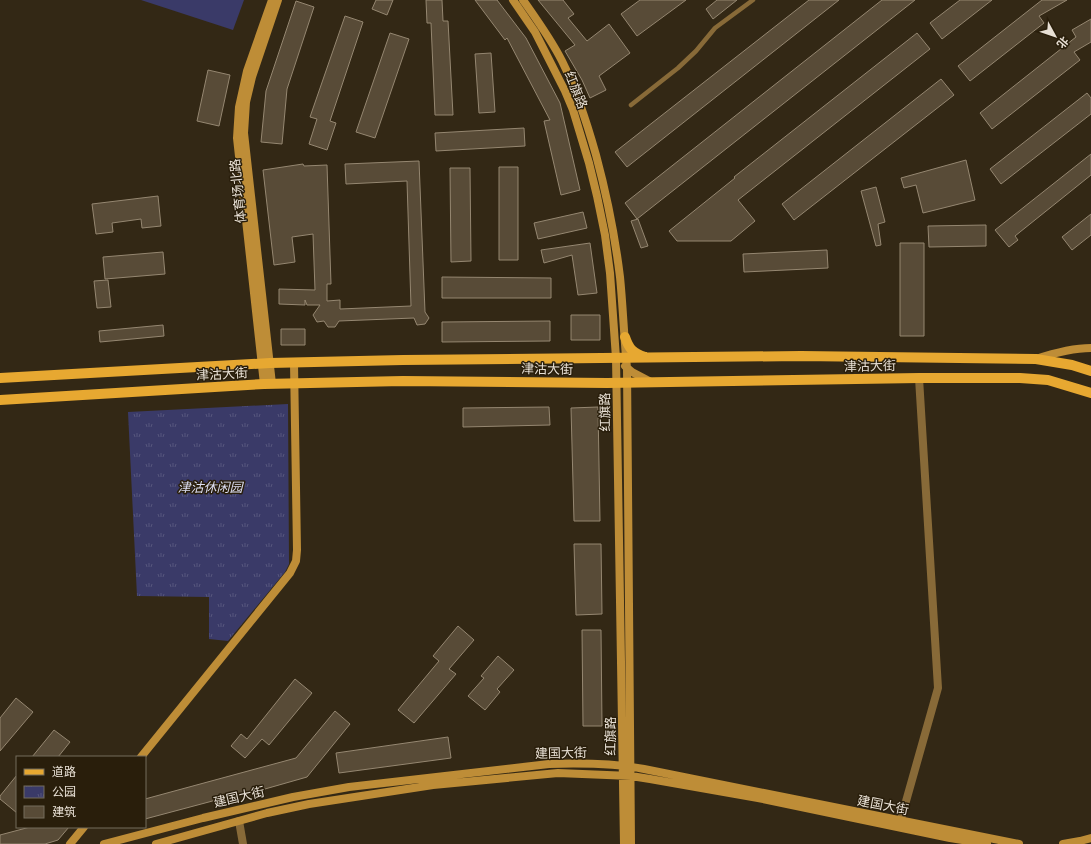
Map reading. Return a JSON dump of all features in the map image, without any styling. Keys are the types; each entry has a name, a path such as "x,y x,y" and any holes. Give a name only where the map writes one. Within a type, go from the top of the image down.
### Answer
{"main road":[{"name":"体育场北路","path":"266,363 237,138 239,107 248,71 272,0"},
{"name":"体育场北路","path":"268,384 244,133 246,102 252,77 278,0"},
{"name":"红旗路","path":"513,0 535,32 554,66 578,127 597,196 605,235 620,337 622,361 621,383 626,766 631,844"},
{"name":"红旗路","path":"523,0 548,36 562,62 581,106 591,139 611,215 620,278 620,337"},
{"path":"620,337 632,352 652,358"},
{"path":"1036,359 1054,353 1081,348 1091,348"},
{"name":"津沽大街","path":"0,378 266,363 403,360 622,361 652,358 809,356 1036,359 1072,366 1091,372"},
{"name":"红旗路","path":"621,383 622,361"},
{"path":"622,361 652,383"},
{"path":"141,756 290,573 296,561 294,363"},
{"path":"1072,366 1091,366"},
{"name":"津沽大街","path":"0,400 268,384 403,381 652,383 919,378 1020,378 1048,380 1091,393"},
{"name":"建国大街","path":"104,844 203,818 293,797 348,787 549,764 579,763 626,766 987,844"},
{"name":"建国大街","path":"156,844 279,810 309,804 433,785 558,773 627,776 650,779 1019,844"},
{"name":"红旗路","path":"624,844 627,776"},
{"path":"70,844 83,828"},
{"path":"1063,844 1080,842 1091,838"}],"street":[{"path":"900,824 938,688 919,378"},
{"path":"239,821 243,844"}],"lane":[{"path":"631,105 678,68 696,51 715,28 753,0"}],"green space":[{"path":"141,0 244,0 233,30"},
{"name":"津沽休闲园","path":"288,404 289,564 285,572 228,641 209,639 209,597 137,596 128,412"}],"building":[{"path":"376,0 393,0 387,15 372,9"},
{"path":"426,0 442,0 443,21 448,21 453,115 435,115 431,23 427,23"},
{"path":"475,0 497,0 526,38 560,103 580,190 561,195 544,121 550,120 507,38 505,40"},
{"path":"538,0 563,0 574,14 568,18 587,41 609,24 630,53 599,76 606,90 590,98 582,80 565,51 575,45"},
{"path":"640,0 686,0 637,36 621,14"},
{"path":"717,0 737,0 713,19 706,9"},
{"path":"809,0 839,0 627,167 615,152"},
{"path":"882,0 915,0 637,219 625,203"},
{"path":"960,0 992,0 942,39 930,23"},
{"path":"1042,0 1067,0 1039,16 1044,23 970,81 958,66"},
{"path":"296,1 314,7 287,89 282,144 261,142 266,91"},
{"path":"345,16 363,22 330,121 336,123 327,150 309,144 317,119 310,117"},
{"path":"1091,19 1091,42 1074,52 1080,60 992,129 980,113 1076,37 1072,30"},
{"path":"390,33 409,39 375,138 356,132"},
{"path":"917,33 930,49 738,200 755,221 731,241 677,241 669,231 735,178 734,177"},
{"path":"491,53 495,112 479,113 475,54"},
{"path":"208,70 230,75 219,126 197,121"},
{"path":"941,79 954,95 794,220 782,204"},
{"path":"1087,93 1091,98 1091,114 1001,184 990,169"},
{"path":"524,128 525,146 436,151 435,133"},
{"path":"1091,154 1091,175 1015,236 1018,240 1009,247 995,230"},
{"path":"966,160 975,200 923,213 916,185 904,188 901,178"},
{"path":"419,161 425,312 429,318 425,324 417,325 414,318 339,321 335,327 328,327 324,321 317,322 313,315 320,305 307,305 305,300 305,305 279,304 279,289 315,290 313,234 292,237 295,262 274,265 263,170 303,164 304,166 327,165 331,284 327,284 327,301 340,300 340,309 411,306 407,181 346,184 345,164"},
{"path":"499,167 518,167 518,260 499,260"},
{"path":"450,168 470,168 471,261 451,262"},
{"path":"876,187 885,222 878,224 881,245 876,246 861,191"},
{"path":"158,196 161,226 142,228 141,219 112,223 113,232 96,234 92,204"},
{"path":"583,212 587,228 538,239 534,223"},
{"path":"1091,214 1091,235 1072,250 1062,237"},
{"path":"638,219 648,246 641,248 631,221"},
{"path":"986,225 986,246 929,247 928,226"},
{"path":"590,243 597,293 578,295 572,255 544,263 541,250"},
{"path":"900,243 924,243 924,336 900,336"},
{"path":"827,250 828,268 744,272 743,254"},
{"path":"163,252 165,274 105,279 103,257"},
{"path":"442,277 551,278 551,298 442,298"},
{"path":"108,280 111,307 97,308 94,281"},
{"path":"571,315 600,315 600,340 571,340"},
{"path":"550,321 550,341 442,342 442,322"},
{"path":"163,325 164,336 100,342 99,331"},
{"path":"281,329 305,329 305,345 281,345"},
{"path":"549,407 550,425 463,427 463,408"},
{"path":"598,407 600,521 574,521 571,408"},
{"path":"574,544 601,544 602,614 576,615"},
{"path":"458,626 474,640 449,669 456,674 414,723 398,710 439,661 433,656"},
{"path":"582,630 601,630 602,726 583,726"},
{"path":"498,656 514,670 497,689 500,692 485,710 468,696 484,678 481,676"},
{"path":"295,679 312,693 269,745 262,739 245,758 231,746 241,734 247,739"},
{"path":"16,698 33,712 0,751 0,718"},
{"path":"335,711 350,724 307,777 251,793 250,791 146,819 146,799 296,758"},
{"path":"54,730 70,742 59,756 33,756"},
{"path":"448,737 451,758 339,773 336,753"},
{"path":"16,776 16,812 0,799 0,796"},
{"path":"26,828 68,828 58,840 45,844 0,844 0,835"}]}
